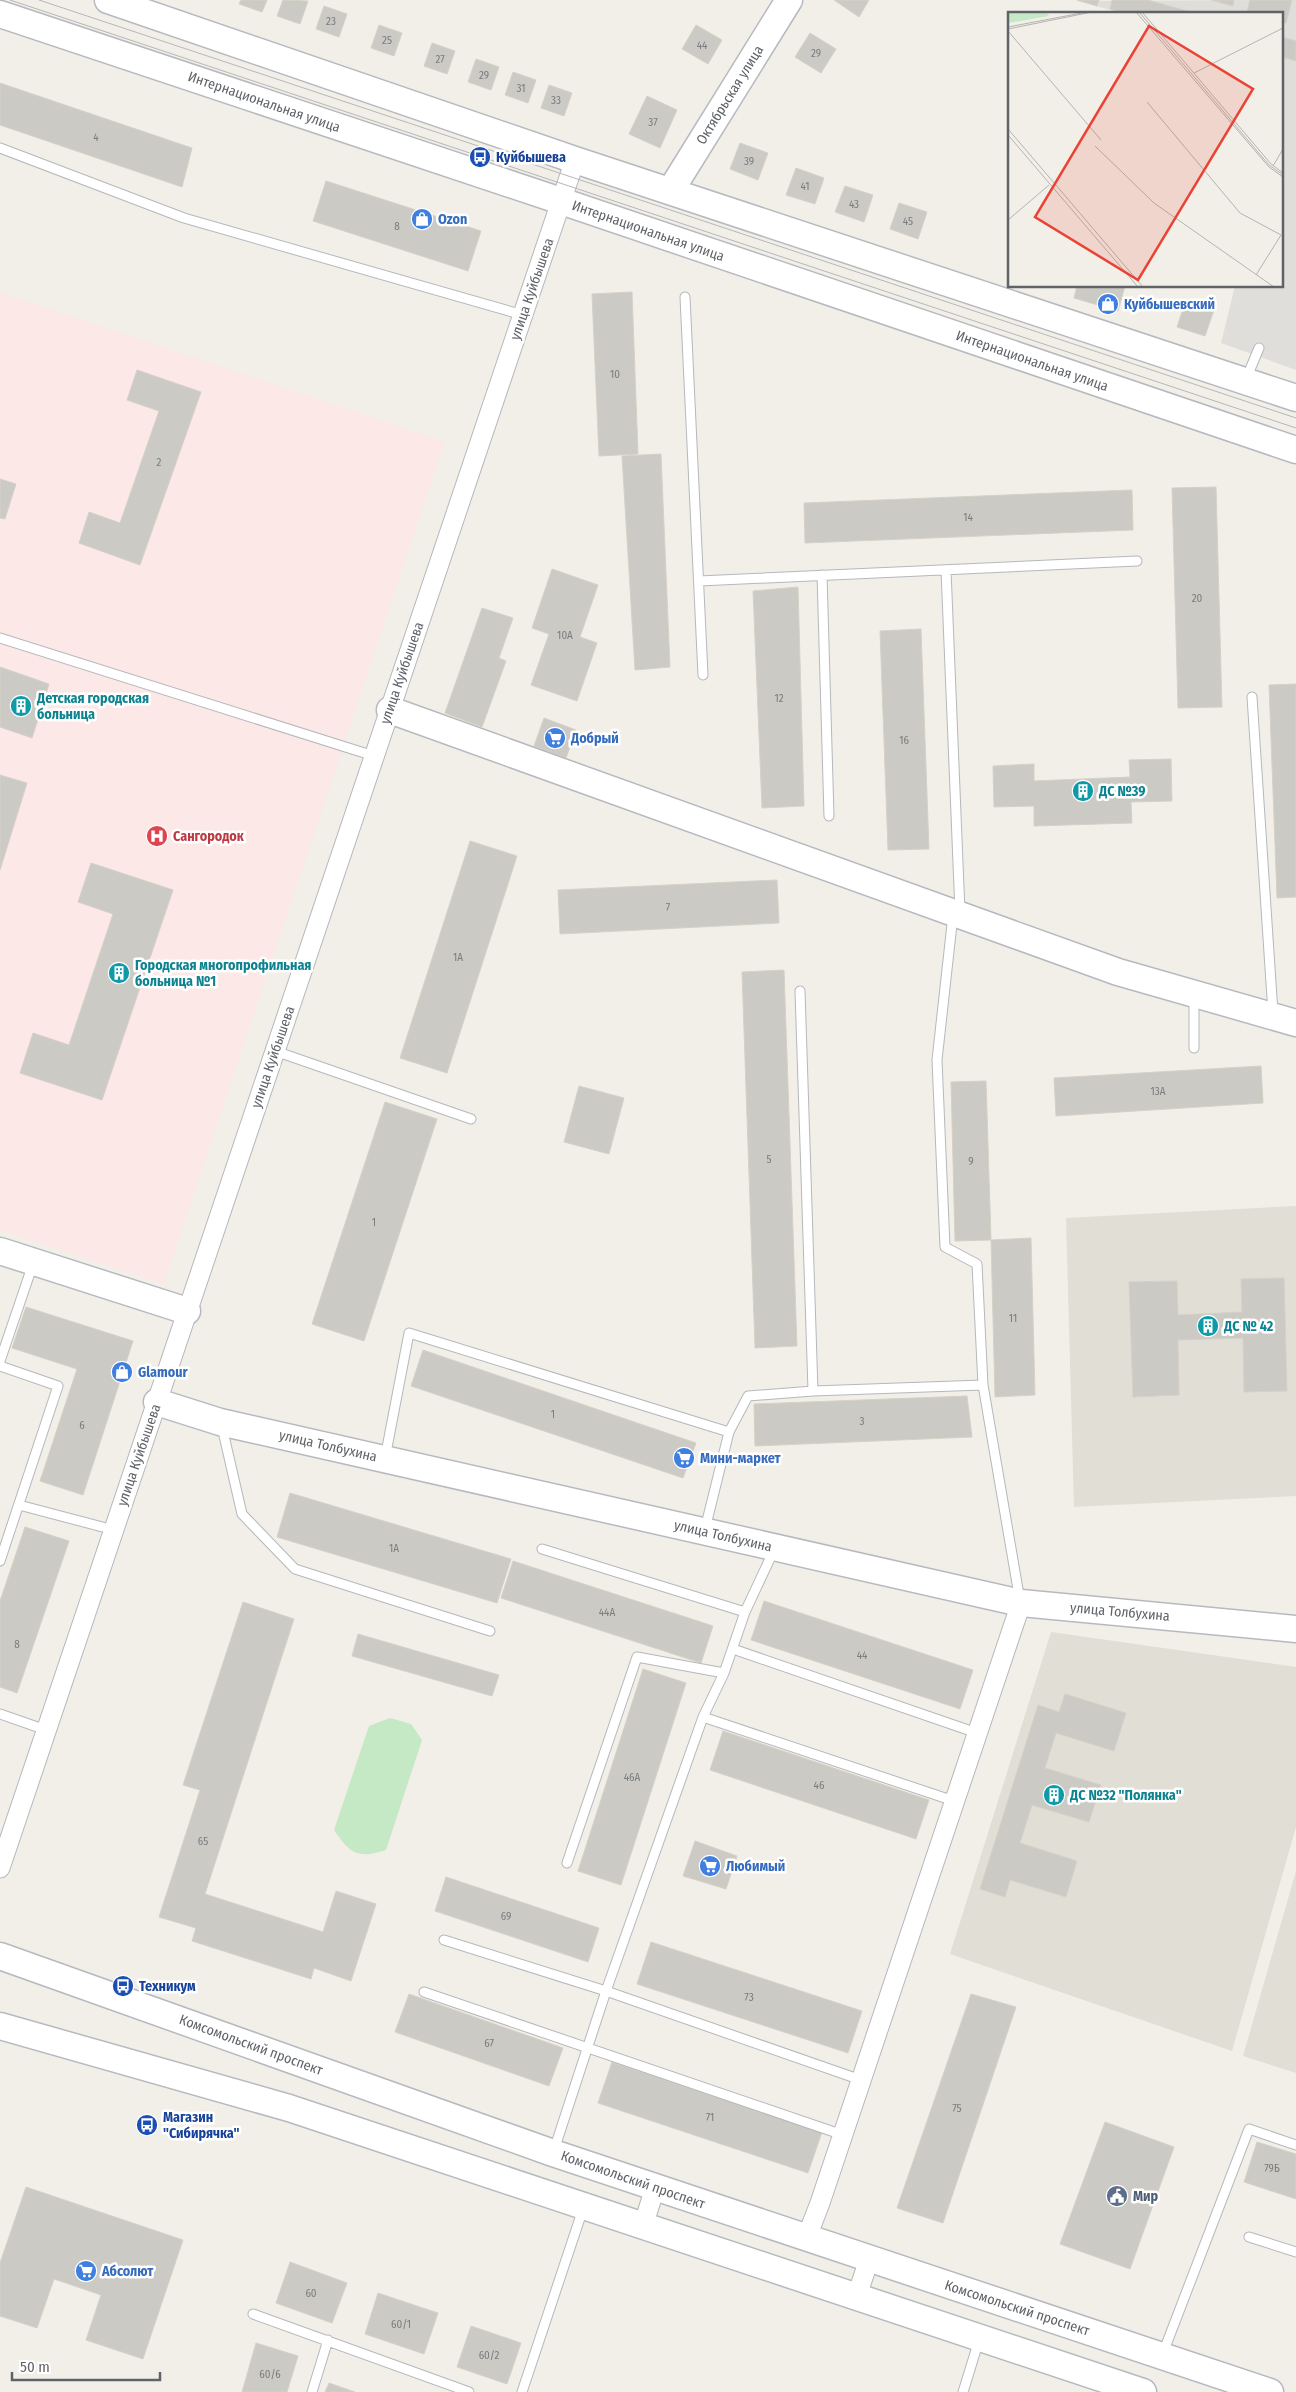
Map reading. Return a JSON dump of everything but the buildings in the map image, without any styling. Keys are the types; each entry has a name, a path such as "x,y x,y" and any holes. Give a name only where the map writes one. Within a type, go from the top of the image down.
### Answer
{"main road":[{"path":"108,0 575,160 671,190 1296,398"},
{"name":"Октябрьская улица","path":"671,190 789,0"},
{"name":"Интернациональная улица","path":"0,14 561,201 1296,450"},
{"path":"390,710 1118,972 1285,1020"},
{"path":"0,1251 187,1311"},
{"name":"улица Толбухина","path":"157,1402 220,1422 1021,1603 1296,1628"},
{"name":"Комсомольский проспект","path":"0,1956 553,2154 1270,2392"},
{"path":"0,2026 289,2108 1143,2392"}],"street":[{"name":"улица Куйбышева","path":"0,1868 575,160"},
{"path":"806,2238 843,2134 1021,1603"},
{"path":"643,2226 655,2188"},
{"path":"856,2298 869,2260"}],"lane":[{"path":"0,148 184,218 523,316"},
{"path":"686,297 703,675"},
{"path":"1245,381 1259,348"},
{"path":"699,581 1137,561"},
{"path":"946,570 956,914 937,1060 945,1247 977,1264 983,1385 1021,1603"},
{"path":"822,575 829,816"},
{"path":"0,638 374,756"},
{"path":"1252,697 1285,1020"},
{"path":"800,991 813,1391"},
{"path":"1194,994 1194,1048"},
{"path":"275,1051 471,1119"},
{"path":"0,1361 34,1262"},
{"path":"385,1459 409,1333 730,1432"},
{"path":"0,1366 58,1386 0,1561"},
{"path":"704,1531 730,1432 748,1396 813,1391 983,1385"},
{"path":"220,1422 242,1514 296,1569 490,1631"},
{"path":"19,1505 114,1530"},
{"path":"553,2154 606,1991 703,1717 724,1673 745,1612 775,1548"},
{"path":"542,1549 745,1612"},
{"path":"733,1649 977,1733"},
{"path":"567,1863 637,1657 724,1673"},
{"path":"0,1714 46,1730"},
{"path":"703,1717 954,1801"},
{"path":"444,1940 606,1991 861,2080"},
{"path":"424,1992 843,2134"},
{"path":"1162,2356 1249,2129 1296,2145"},
{"path":"522,2392 584,2207"},
{"path":"1249,2237 1296,2252"},
{"path":"253,2314 328,2340 453,2389 469,2392"},
{"path":"963,2392 980,2337"},
{"path":"312,2392 328,2340"}],"shaded area":[{"path":"1296,0 1296,370 1221,343 1235,288 1284,288 1284,12 1118,12 1077,1"},
{"name":"Сангородок","path":"0,292 445,442 164,1284 0,1230"},
{"path":"1296,1206 1296,1496 1074,1507 1066,1218"},
{"path":"1051,1632 1296,1667 1296,1827 1232,2051 950,1954"},
{"path":"1296,1871 1296,2073 1243,2056"}],"green space":[{"path":"390,1718 411,1724 422,1740 386,1850 361,1854 345,1845 334,1830 369,1726"}],"tram line":[{"path":"10,0 1296,428"},
{"path":"39,0 1296,418"}],"place":[{"name":"Куйбышева","path":"480,157"},
{"name":"Ozon","path":"422,219"},
{"name":"Куйбышевский","path":"1108,304"},
{"name":"Детская городская больница","path":"21,706"},
{"name":"Добрый","path":"555,738"},
{"name":"ДС №39","path":"1083,791"},
{"name":"Сангородок","path":"157,836"},
{"name":"Городская многопрофильная больница №1","path":"119,973"},
{"name":"ДС № 42","path":"1208,1326"},
{"name":"Glamour","path":"122,1372"},
{"name":"Мини-маркет","path":"684,1458"},
{"name":"ДС №32 \"Полянка\"","path":"1054,1795"},
{"name":"Любимый","path":"710,1866"},
{"name":"Техникум","path":"123,1986"},
{"name":"Магазин \"Сибирячка\"","path":"147,2125"},
{"name":"Мир","path":"1117,2196"},
{"name":"Абсолют","path":"86,2271"}]}
